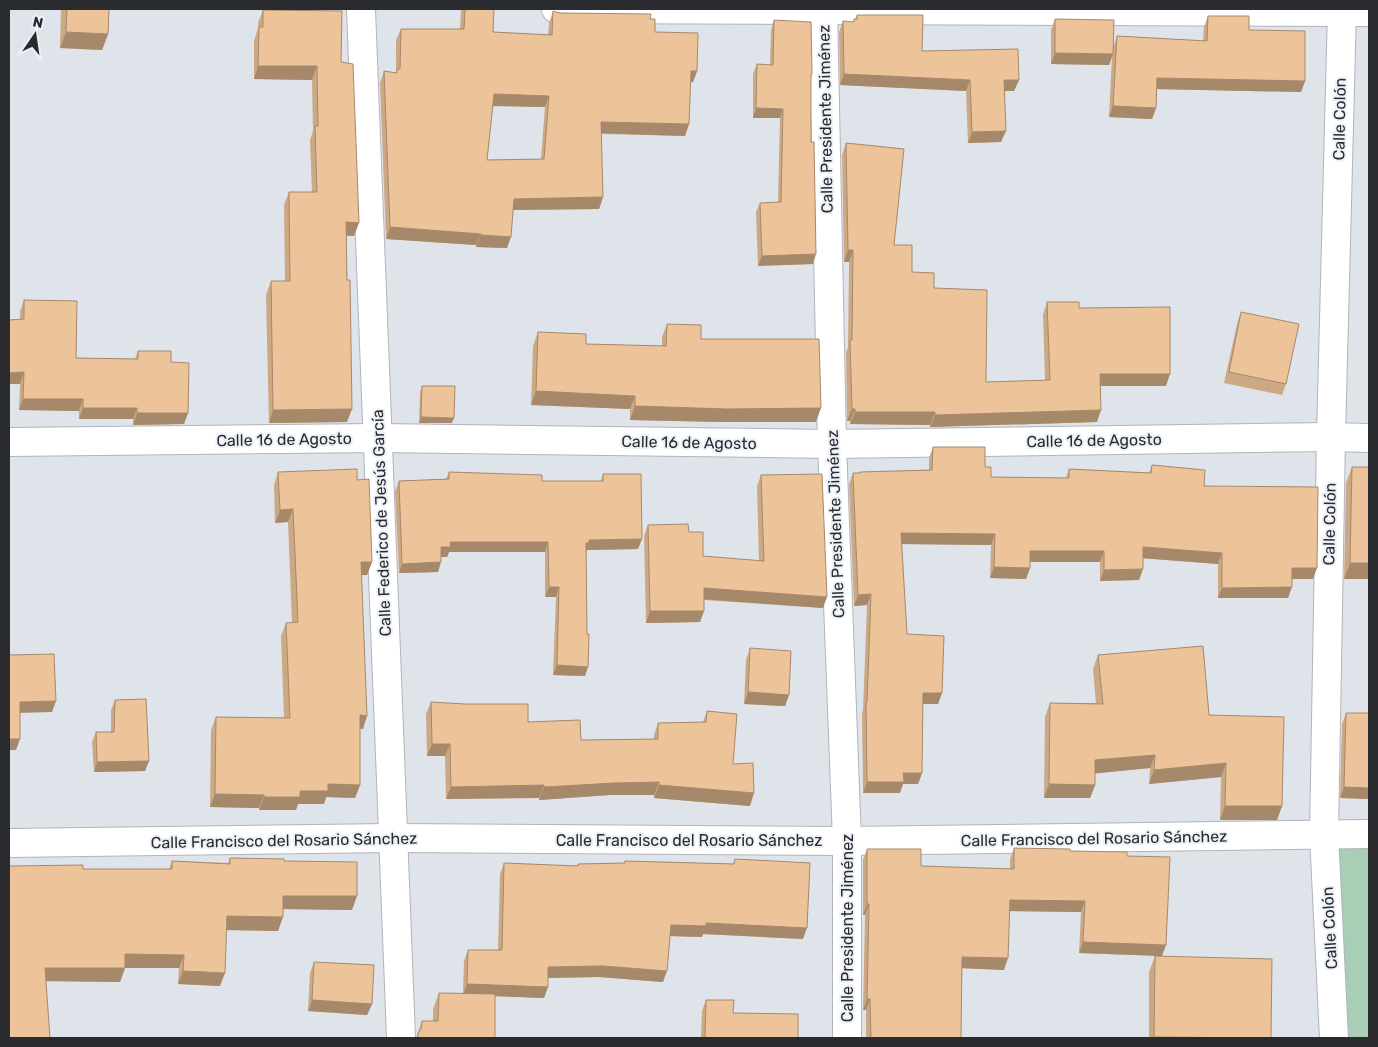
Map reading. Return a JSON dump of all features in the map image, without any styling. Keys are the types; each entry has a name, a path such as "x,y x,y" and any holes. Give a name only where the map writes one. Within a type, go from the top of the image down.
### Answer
{"street":[{"name":"Calle Federico de Jesús García","path":"360,9 401,1038"},
{"path":"556,9 1342,10 1369,12"},
{"name":"Calle Presidente Jiménez","path":"823,9 832,444 847,841 847,1038"},
{"name":"Calle Colón","path":"1334,1038 1324,835 1330,437 1342,10"},
{"name":"Calle 16 de Agosto","path":"9,442 378,438 832,444 1369,438"},
{"name":"Calle Francisco del Rosario Sánchez","path":"9,843 392,838 847,841 1369,834"}],"green space":[{"path":"1369,834 1369,1038 1334,1038 1324,835"}],"building":[{"path":"67,9 109,9 108,34 66,32"},
{"path":"465,9 494,9 493,32 552,35 553,11 560,13 651,14 650,19 655,19 655,32 698,33 697,71 691,71 689,124 601,122 603,197 514,199 511,237 390,227 384,71 397,73 397,69 400,69 401,29 464,29","holes":["494,94 549,96 544,159 487,160"]},
{"path":"263,10 342,11 341,62 353,64 359,223 346,222 347,280 350,280 352,409 273,410 271,281 290,281 289,192 317,192 315,126 318,126 317,66 258,66 259,27 263,27"},
{"path":"857,15 923,15 922,51 1018,49 1019,80 1004,80 1006,131 972,132 970,80 844,74 843,21 854,22 854,19 857,19"},
{"path":"1208,16 1249,16 1249,30 1305,31 1305,81 1157,78 1156,108 1113,106 1117,36 1207,41"},
{"path":"1055,19 1114,20 1113,54 1055,53"},
{"path":"774,20 811,22 811,142 814,142 816,254 762,256 760,203 781,202 783,109 756,108 757,64 773,65"},
{"path":"846,143 904,149 894,245 912,245 912,272 934,273 934,288 987,290 986,382 1050,380 1047,302 1079,302 1079,308 1170,307 1170,374 1100,374 1101,410 935,415 935,412 855,412 855,409 852,409 850,340 852,340 853,250 848,250"},
{"path":"24,300 77,301 76,358 138,359 138,351 171,351 171,362 189,363 188,413 137,413 137,408 83,408 83,399 23,399 24,372 9,373 9,320 24,319"},
{"path":"1241,312 1299,324 1286,384 1229,372"},
{"path":"667,324 701,325 701,339 819,339 821,408 727,409 635,406 635,396 536,391 538,332 586,334 586,344 666,346"},
{"path":"422,386 455,386 454,418 421,417"},
{"path":"933,447 985,447 985,467 991,467 991,477 1069,478 1069,469 1151,473 1152,465 1205,470 1204,486 1318,487 1317,568 1292,568 1292,587 1222,588 1222,553 1143,547 1143,569 1104,570 1104,551 1030,551 1030,568 994,567 995,534 901,533 907,634 944,636 942,693 923,693 922,773 903,773 904,782 867,782 866,702 871,594 858,595 853,473 932,470"},
{"path":"1352,467 1369,467 1369,563 1350,563"},
{"path":"357,469 357,480 369,479 372,562 361,562 367,716 360,715 360,785 328,784 328,791 300,791 300,797 215,794 216,717 290,718 286,623 298,622 293,509 280,510 278,472"},
{"path":"449,472 542,475 542,481 603,481 603,474 641,474 642,539 589,540 589,543 586,543 587,634 589,634 588,667 557,665 559,587 549,587 548,542 450,542 451,547 441,547 441,562 402,564 399,481 449,479"},
{"path":"822,474 827,597 704,588 704,611 650,611 648,525 688,524 689,532 703,532 703,556 764,561 761,475"},
{"path":"1203,646 1209,715 1284,717 1282,806 1225,806 1226,763 1154,770 1155,755 1095,760 1095,785 1049,784 1050,703 1103,704 1098,655"},
{"path":"750,648 791,651 789,695 748,692"},
{"path":"54,654 56,701 20,702 20,739 9,739 9,655"},
{"path":"146,699 149,761 97,762 96,732 114,732 115,700"},
{"path":"431,702 528,704 528,722 580,720 581,740 658,739 658,723 706,722 707,711 737,714 733,764 753,763 754,793 659,785 659,782 544,787 544,785 451,787 450,744 432,744"},
{"path":"1346,713 1369,713 1369,788 1344,787"},
{"path":"1014,848 1127,852 1127,856 1170,857 1166,945 1083,942 1085,901 1010,900 1008,958 962,957 961,1038 871,1038 870,999 867,999 869,904 867,904 867,849 921,849 921,866 1014,869"},
{"path":"230,858 357,862 357,896 283,896 283,917 227,916 225,973 183,971 184,955 125,954 125,968 45,968 50,1038 9,1038 9,866 83,865 83,869 172,869 172,861 230,864"},
{"path":"735,859 810,863 807,928 706,923 706,926 671,925 667,971 603,966 548,967 548,987 467,984 468,950 502,950 504,863 578,866 578,864 625,863 625,861 734,864"},
{"path":"1155,956 1272,959 1271,1038 1154,1037"},
{"path":"314,962 374,965 372,1004 312,1000"},
{"path":"439,993 495,994 495,1038 418,1038 422,1021 438,1021"},
{"path":"706,1000 734,1000 733,1013 798,1014 798,1038 705,1038"}]}
